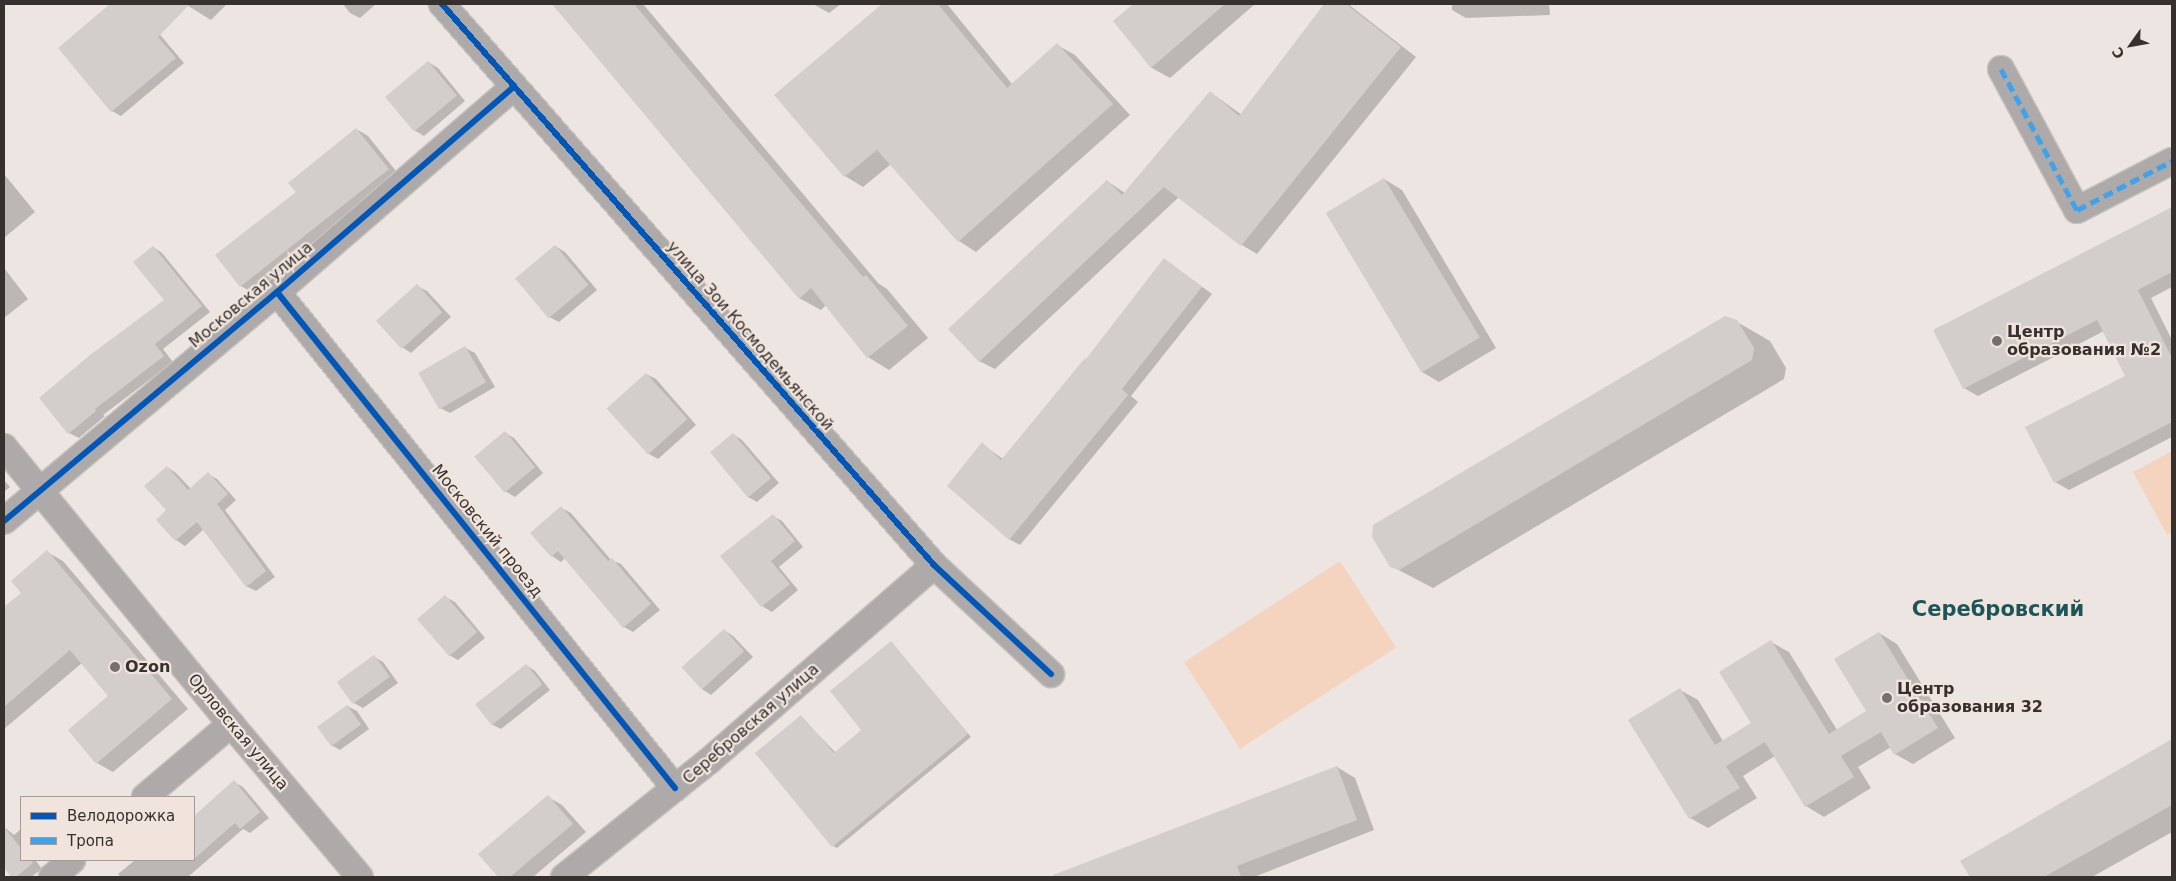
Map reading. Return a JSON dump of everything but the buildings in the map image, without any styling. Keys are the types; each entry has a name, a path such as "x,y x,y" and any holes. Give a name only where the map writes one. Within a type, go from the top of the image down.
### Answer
{"street":[{"name":"улица Зои Космодемьянской","path":"442,4 934,566 1051,674"},
{"path":"2001,69 2077,210 2172,161"},
{"name":"Московская улица","path":"4,520 277,292 514,87"},
{"name":"Московский проезд","path":"277,292 675,788"},
{"name":"Орловская улица","path":"4,447 231,724 360,877"},
{"name":"Серебровская улица","path":"564,877 675,788 934,566"},
{"path":"146,796 231,724"},
{"path":"52,877 71,861"}],"shaded area":[{"path":"2172,451 2172,532 2167,535 2133,472"},
{"path":"1340,561 1396,647 1240,749 1184,662"}],"marked path":[{"path":"2001,69 2077,210 2172,161"}],"cycle path":[{"path":"442,4 934,565 1051,674"},
{"path":"4,521 277,292 514,87"},
{"path":"277,292 675,788"}],"place":[{"name":"Центр образования №2","path":"1997,341"},
{"name":"Ozon","path":"115,667"},
{"name":"Центр образования 32","path":"1887,698"}],"district":[{"name":"Серебровский","path":"1998,609"}]}
